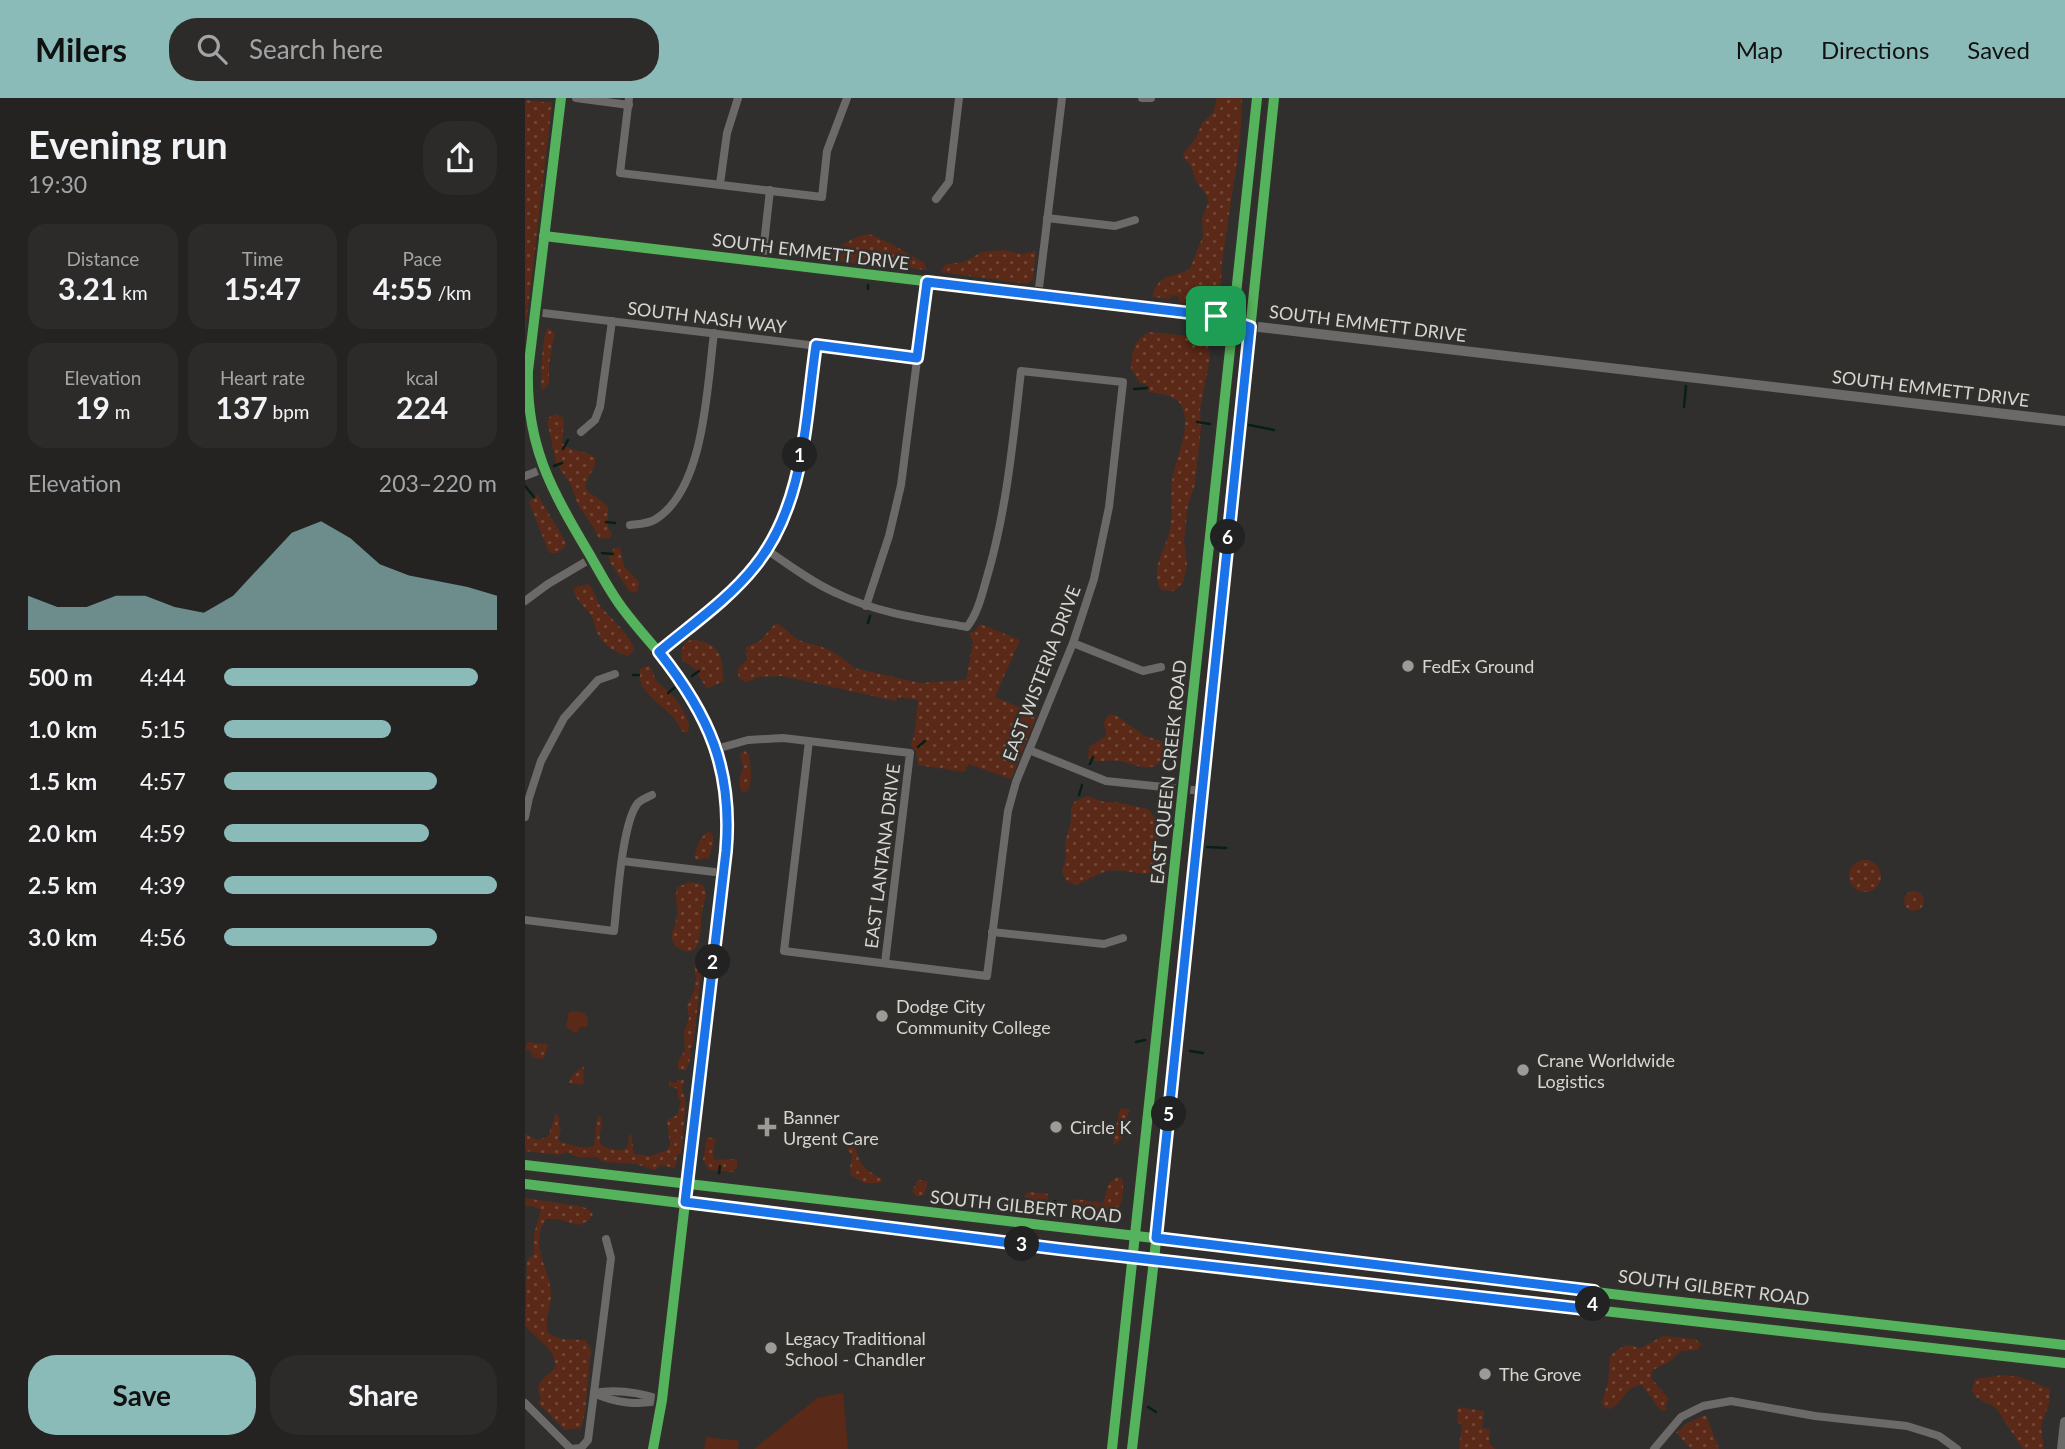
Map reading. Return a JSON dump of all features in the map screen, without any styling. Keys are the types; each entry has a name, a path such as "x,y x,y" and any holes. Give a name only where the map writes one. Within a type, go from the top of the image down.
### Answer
{"main road":[{"name":"EAST QUEEN CREEK ROAD","path":"1132,1449 1202,791 1257,98"},
{"name":"EAST QUEEN CREEK ROAD","path":"1112,1449 1183,790 1241,323 1274,98"},
{"path":"1159,1023 1177,1026"},
{"name":"SOUTH GILBERT ROAD","path":"525,1165 2065,1345"},
{"name":"SOUTH GILBERT ROAD","path":"525,1184 1132,1258 2065,1363"},
{"path":"1373,1284 1375,1266"},
{"path":"1593,1310 1594,1291"}],"street":[{"path":"561,98 526,389 532,429 543,469 555,495 623,610 690,692 716,749 722,770 727,810 728,832 653,1449"},
{"path":"576,98 629,101 620,173 822,197 827,151 847,98"},
{"path":"720,184 727,133 738,98"},
{"path":"936,200 949,182 959,98"},
{"path":"1038,296 1062,98"},
{"path":"762,262 770,190"},
{"path":"1047,218 1115,226 1135,220"},
{"name":"SOUTH EMMETT DRIVE","path":"544,236 1216,316 1241,323 2065,421"},
{"path":"767,550 820,585 866,606 895,512 906,456 927,282"},
{"name":"SOUTH NASH WAY","path":"535,312 917,358"},
{"path":"581,432 595,421 600,407 612,321"},
{"path":"630,525 647,523 665,511 677,498 693,467 714,333"},
{"path":"659,652 742,581 767,550 783,520 794,491 816,345"},
{"name":"EAST WISTERIA DRIVE","path":"866,606 905,616 967,626 973,619 985,583 1003,514 1021,370 1123,382 1108,507 1088,601 1016,782 1008,811 987,976 885,963"},
{"path":"525,475 543,469"},
{"path":"525,601 592,558"},
{"path":"1073,643 1143,671 1161,667"},
{"path":"525,817 538,770 564,718 598,680 615,674"},
{"path":"716,749 766,738 809,741 784,951 885,963"},
{"name":"EAST LANTANA DRIVE","path":"809,741 910,753 885,963"},
{"path":"1029,750 1106,781 1202,791"},
{"path":"525,920 614,931 625,840 638,803 652,795"},
{"path":"622,861 723,873"},
{"path":"992,932 1104,944 1123,938"},
{"path":"525,1403 571,1448 581,1448 588,1440 611,1258 606,1239"},
{"path":"594,1393 606,1391 647,1395 661,1400"},
{"path":"1654,1449 1671,1427 1692,1411 1731,1401 1815,1416 1907,1426 1939,1436 1957,1449"},
{"path":"2062,1449 2065,1422"}],"shaded area":[{"path":"1217,98 1242,98 1240,141 1222,262 1220,298 1209,307 1179,302 1178,296 1171,295 1169,299 1152,297 1162,280 1190,269 1203,236 1202,219 1208,203 1207,196 1183,157 1202,123 1213,113"},
{"path":"525,100 552,103 525,342"},
{"path":"869,234 925,263 926,270 884,265 874,267 830,259 836,250 847,242"},
{"path":"1004,250 1021,254 1036,251 1033,279 1027,284 940,272 946,264 964,262 982,252"},
{"path":"548,328 555,333 549,364 549,383 543,390 542,356"},
{"path":"1149,332 1198,337 1206,342 1210,353 1200,409 1201,427 1195,484 1188,504 1184,541 1187,565 1183,583 1174,591 1161,590 1157,574 1159,559 1170,529 1172,480 1183,441 1185,420 1183,410 1176,399 1149,392 1148,386 1141,384 1131,369 1137,343"},
{"path":"555,414 564,421 562,443 595,458 595,466 586,488 608,507 608,528 612,533 610,538 599,539 578,505 571,485 556,463 548,425 548,418"},
{"path":"537,494 565,541 565,547 557,553 550,553 529,502"},
{"path":"620,547 624,566 639,582 637,593 629,591 610,562 609,557 614,548"},
{"path":"588,584 601,607 630,640 634,651 628,656 603,642 590,613 576,597 573,589"},
{"path":"776,623 799,640 831,651 854,668 920,683 966,680 973,642 969,633 975,631 980,624 1020,640 995,697 1037,715 1011,779 968,764 965,772 918,765 916,751 910,745 914,737 918,700 897,697 896,701 782,676 758,677 747,682 741,680 737,673 747,660 746,647 760,641"},
{"path":"701,641 715,649 721,657 724,681 707,689 694,668 682,660 681,652 685,642"},
{"path":"649,665 658,682 684,711 688,733 682,731 641,684 640,669"},
{"path":"1109,714 1117,716 1143,735 1161,741 1165,749 1158,764 1141,767 1120,761 1096,761 1088,758 1089,747 1106,736 1103,724"},
{"path":"745,751 749,755 751,775 746,792 741,791 739,781 743,767 740,754"},
{"path":"1087,796 1104,802 1148,809 1159,823 1161,856 1154,872 1143,874 1114,870 1100,873 1076,885 1066,881 1062,871 1071,809 1074,802"},
{"path":"710,831 713,841 709,858 697,860 695,854 699,842"},
{"path":"1865,860 1876,865 1881,876 1876,887 1865,892 1854,887 1849,876 1854,865"},
{"path":"691,882 703,885 706,896 698,943 691,951 684,951 675,946 672,935 677,913 676,895 677,887"},
{"path":"1914,891 1921,894 1924,901 1921,908 1914,911 1907,908 1904,901 1907,894"},
{"path":"703,958 691,1057 686,1070 678,1070 678,1062 685,1050 684,1031 689,1018 687,1007 695,988 694,965"},
{"path":"569,1012 585,1013 588,1020 587,1027 580,1027 575,1033 566,1027"},
{"path":"527,1042 548,1044 544,1059 533,1058 531,1051 526,1049"},
{"path":"584,1066 583,1085 569,1083 572,1075"},
{"path":"677,1079 684,1080 682,1089 686,1102 681,1153 677,1155 676,1166 673,1168 661,1165 654,1170 636,1164 603,1162 597,1157 577,1157 566,1152 559,1155 525,1151 525,1134 537,1140 548,1137 556,1113 561,1129 558,1139 562,1143 582,1147 594,1146 597,1119 600,1115 602,1146 622,1150 628,1146 631,1134 634,1154 650,1156 668,1150 670,1144 667,1120 677,1115 681,1101 678,1098 678,1089 669,1086 669,1082 676,1083"},
{"path":"1121,1108 1130,1110 1123,1135 1113,1145 1117,1120"},
{"path":"707,1137 716,1139 714,1160 737,1159 737,1167 733,1172 709,1170 703,1160"},
{"path":"848,1142 856,1142 862,1164 881,1178 881,1183 864,1183 851,1175 852,1156 848,1150"},
{"path":"1117,1177 1122,1178 1123,1192 1115,1214 1101,1215 1072,1206 1072,1201 1076,1199 1103,1203 1109,1183"},
{"path":"918,1180 928,1181 924,1195 917,1197 912,1191"},
{"path":"1029,1192 1048,1194 1048,1200 1039,1203 1025,1199"},
{"path":"525,1198 578,1206 593,1214 588,1221 579,1225 547,1219 539,1237 551,1294 548,1333 561,1339 585,1340 591,1349 581,1428 565,1430 538,1403 541,1398 539,1384 555,1368 555,1362 550,1350 525,1326 527,1261 534,1253 534,1234 541,1210 525,1206"},
{"path":"1663,1336 1695,1339 1701,1344 1698,1350 1681,1351 1669,1362 1653,1370 1651,1378 1669,1399 1665,1405 1667,1409 1660,1410 1642,1385 1628,1391 1619,1403 1610,1409 1604,1407 1602,1402 1608,1382 1610,1357 1614,1352 1626,1345 1641,1348"},
{"path":"2003,1375 2020,1377 2050,1389 2049,1404 2041,1426 2044,1449 2023,1449 1996,1408 1977,1398 1972,1391 1975,1379"},
{"path":"843,1393 848,1449 754,1449 817,1398"},
{"path":"1458,1407 1484,1411 1482,1428 1490,1429 1489,1443 1495,1449 1459,1449 1462,1424 1457,1423"},
{"path":"1706,1415 1719,1449 1691,1449 1676,1433 1687,1423"},
{"path":"706,1437 739,1441 738,1449 704,1449"}],"waterway":[{"path":"871,263 873,255"},
{"path":"1199,305 1200,291"},
{"path":"1684,407 1686,386"},
{"path":"1134,389 1147,388"},
{"path":"1197,422 1210,424"},
{"path":"1249,425 1274,430"},
{"path":"563,449 568,440"},
{"path":"554,466 562,463"},
{"path":"525,486 534,497"},
{"path":"606,522 615,523"},
{"path":"602,553 613,554"},
{"path":"868,623 870,616"},
{"path":"692,676 699,671"},
{"path":"633,675 639,675"},
{"path":"668,693 674,688"},
{"path":"1168,736 1173,737"},
{"path":"918,747 925,741"},
{"path":"1090,764 1093,757"},
{"path":"1079,795 1082,785"},
{"path":"1207,847 1226,848"},
{"path":"1136,1042 1145,1040"},
{"path":"1190,1051 1203,1053"},
{"path":"719,1173 720,1166"},
{"path":"1046,1210 1055,1201"},
{"path":"1148,1407 1156,1412"}],"cycle path":[{"path":"561,98 528,371 528,397 536,444 562,507 609,588 677,675 702,715 718,758 726,804 726,851 662,1400 653,1449"},
{"path":"1112,1449 1257,98"},
{"path":"1132,1449 1154,1260 1274,98"},
{"path":"544,236 1220,316 1240,323"},
{"path":"525,1165 2065,1345"},
{"path":"525,1184 1116,1256 2065,1363"}],"place":[{"name":"FedEx Ground","path":"1408,666"},
{"name":"Dodge City Community College","path":"882,1016"},
{"name":"Crane Worldwide Logistics","path":"1523,1070"},
{"name":"Banner Urgent Care","path":"767,1127"},
{"name":"Circle K","path":"1056,1127"},
{"name":"Legacy Traditional School - Chandler","path":"771,1348"},
{"name":"The Grove","path":"1485,1374"}],"route":[{"path":"927,282 1216,316 1250,327 1156,1238 1594,1291 1593,1310 1059,1249 685,1202 726,851 727,810 722,770 707,724 690,692 659,652 742,581 776,535 794,491 816,345 917,358 927,282"}]}
